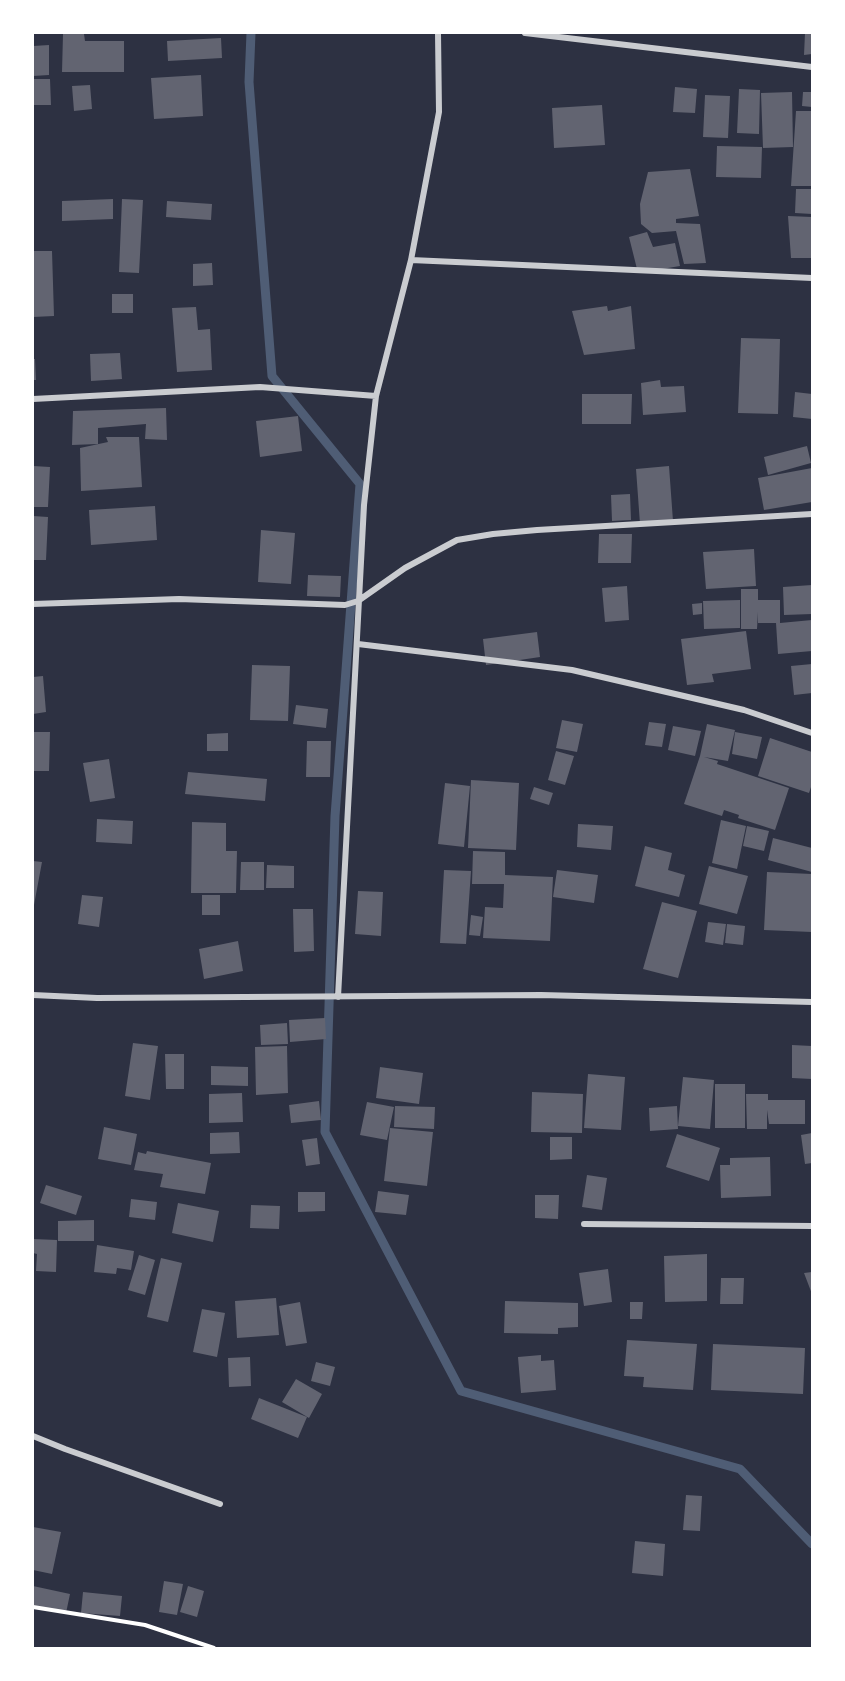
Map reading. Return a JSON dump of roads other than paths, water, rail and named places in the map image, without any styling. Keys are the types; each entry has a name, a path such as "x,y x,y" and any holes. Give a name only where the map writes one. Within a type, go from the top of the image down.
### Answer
{"street":[{"path":"338,997 364,505 376,396 411,260 439,112 438,33"},
{"path":"525,33 812,67"},
{"path":"411,260 812,278"},
{"path":"33,399 260,387 376,396"},
{"path":"33,604 179,599 345,605 358,601 405,568 458,540 537,530 812,514"},
{"path":"358,644 572,670 744,710 812,733"},
{"path":"33,995 97,998 541,995 812,1002"},
{"path":"584,1224 812,1226"},
{"path":"33,1436 220,1504"}],"waterway":[{"path":"251,33 249,82 272,376 360,484 335,816 325,1132 461,1391 740,1469 812,1544"}]}
